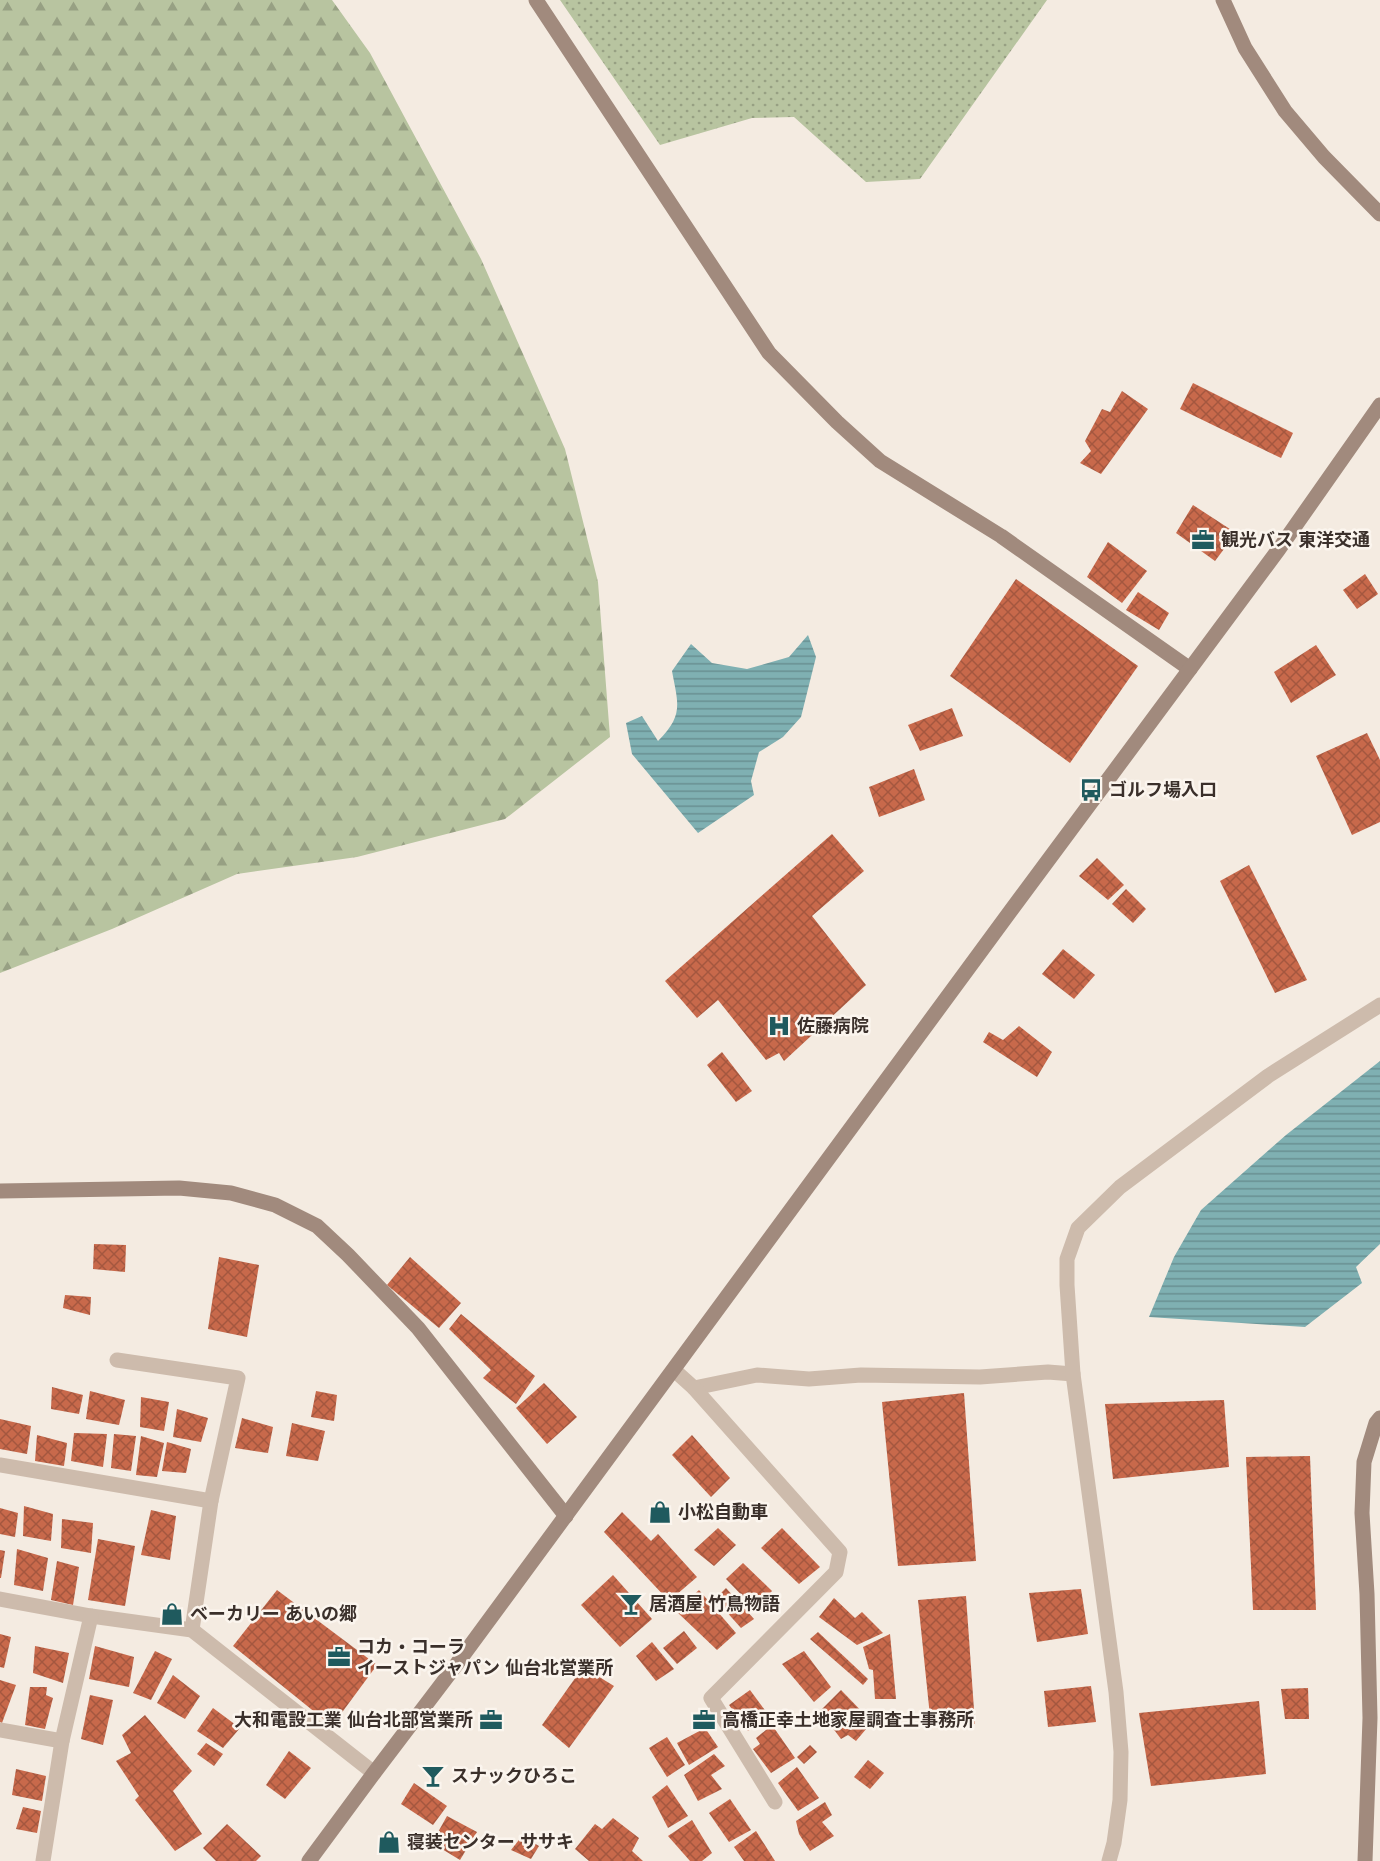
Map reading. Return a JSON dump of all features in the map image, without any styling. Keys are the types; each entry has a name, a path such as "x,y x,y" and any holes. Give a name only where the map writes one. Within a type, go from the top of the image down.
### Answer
{"street":[{"path":"536,0 769,353 837,422 880,461 1000,536 1190,669"},
{"path":"1223,0 1245,48 1285,111 1324,157 1380,214"},
{"path":"309,1861 1279,549 1380,405"},
{"path":"1109,1861 1120,1800 1121,1752 1116,1692 1073,1374 1067,1259 1078,1228 1120,1187 1268,1076 1380,1005"},
{"path":"0,1191 179,1188 231,1193 275,1205 317,1226 418,1328 566,1516"},
{"path":"117,1360 238,1378 211,1501 192,1630"},
{"path":"674,1370 694,1388 840,1552 836,1572 711,1698 776,1802"},
{"path":"694,1388 757,1374 809,1378 861,1375 980,1377 1048,1372 1073,1374"},
{"path":"1365,1861 1370,1718 1367,1594 1362,1513 1364,1462 1376,1423 1380,1418"},
{"path":"0,1465 211,1501"},
{"path":"0,1599 91,1616 192,1630 374,1773"},
{"path":"43,1861 62,1741 91,1616"},
{"path":"0,1730 62,1741"}],"green space":[{"path":"0,0 332,0 370,53 481,259 565,449 598,582 610,737 505,819 357,857 237,874 112,929 0,973"},
{"path":"560,0 1047,0 920,179 866,182 794,117 752,118 660,145"}],"water":[{"path":"808,635 816,657 801,717 783,737 759,752 751,781 754,795 698,833 632,754 626,723 642,716 658,741 666,732 672,724 677,709 672,671 691,644 712,663 747,669 789,657"},
{"path":"1380,1061 1380,1244 1356,1267 1362,1283 1305,1327 1149,1317 1174,1257 1201,1210 1286,1135"}],"building":[{"path":"1193,383 1293,433 1281,458 1180,409"},
{"path":"1122,391 1148,409 1101,474 1080,463 1091,451 1085,441 1102,409 1110,412"},
{"path":"1193,505 1236,533 1215,561 1176,533"},
{"path":"1108,542 1147,571 1122,603 1087,577"},
{"path":"1365,574 1378,594 1357,609 1343,590"},
{"path":"1016,579 1138,666 1070,763 950,676"},
{"path":"1138,592 1169,613 1159,630 1126,610"},
{"path":"1316,645 1336,675 1291,703 1274,672"},
{"path":"952,708 963,736 920,751 908,725"},
{"path":"1367,733 1380,760 1380,822 1352,835 1316,756"},
{"path":"914,769 925,800 879,817 869,787"},
{"path":"832,834 864,871 812,916 866,985 784,1061 779,1053 766,1060 718,1000 697,1018 665,981"},
{"path":"1097,858 1124,885 1108,900 1079,876"},
{"path":"1249,865 1307,980 1275,993 1220,881"},
{"path":"1126,889 1146,909 1133,923 1112,904"},
{"path":"1063,949 1095,975 1074,999 1042,974"},
{"path":"1019,1026 1052,1052 1037,1077 983,1042 989,1032 1003,1040"},
{"path":"722,1052 752,1091 736,1102 707,1065"},
{"path":"94,1244 126,1245 125,1272 93,1269"},
{"path":"219,1257 259,1265 247,1337 208,1329"},
{"path":"410,1257 461,1303 439,1328 387,1285"},
{"path":"65,1295 91,1297 90,1315 63,1308"},
{"path":"461,1314 535,1376 516,1404 483,1378 491,1370 449,1329"},
{"path":"544,1383 577,1417 547,1444 516,1408"},
{"path":"52,1387 83,1395 79,1414 51,1409"},
{"path":"90,1391 125,1400 119,1425 86,1419"},
{"path":"316,1391 337,1395 334,1421 311,1417"},
{"path":"964,1393 976,1561 898,1566 882,1402"},
{"path":"141,1397 169,1402 164,1431 140,1427"},
{"path":"1224,1400 1229,1467 1113,1479 1105,1404"},
{"path":"177,1409 208,1418 201,1442 173,1437"},
{"path":"242,1418 273,1427 268,1453 235,1448"},
{"path":"0,1419 31,1426 27,1454 0,1449"},
{"path":"292,1423 325,1431 318,1461 286,1456"},
{"path":"74,1433 107,1434 103,1467 71,1461"},
{"path":"114,1434 136,1436 131,1471 111,1468"},
{"path":"37,1435 67,1443 64,1466 35,1461"},
{"path":"692,1435 730,1478 711,1497 672,1455"},
{"path":"141,1436 164,1443 157,1477 136,1475"},
{"path":"167,1442 191,1449 186,1473 162,1471"},
{"path":"1310,1456 1316,1610 1253,1610 1246,1457"},
{"path":"24,1506 53,1514 51,1541 23,1536"},
{"path":"0,1508 18,1513 15,1537 0,1534"},
{"path":"151,1510 176,1516 170,1560 141,1555"},
{"path":"622,1512 651,1541 658,1534 697,1577 669,1601 604,1532"},
{"path":"62,1519 93,1523 91,1553 61,1548"},
{"path":"718,1528 736,1545 714,1566 694,1550"},
{"path":"782,1528 820,1567 799,1584 761,1548"},
{"path":"98,1539 135,1546 125,1606 88,1600"},
{"path":"17,1549 48,1558 43,1591 14,1585"},
{"path":"0,1550 5,1551 1,1578 0,1578"},
{"path":"57,1561 79,1567 73,1605 51,1600"},
{"path":"743,1563 772,1591 755,1609 726,1579"},
{"path":"613,1575 652,1619 620,1647 581,1605"},
{"path":"726,1588 754,1619 741,1628 715,1599"},
{"path":"1081,1589 1088,1634 1037,1642 1029,1593"},
{"path":"277,1590 377,1665 332,1726 233,1646"},
{"path":"699,1590 736,1633 717,1650 676,1611"},
{"path":"966,1596 975,1724 931,1726 918,1600"},
{"path":"834,1598 855,1618 862,1612 883,1633 857,1645 819,1617"},
{"path":"684,1631 697,1648 677,1664 663,1648"},
{"path":"818,1632 868,1679 863,1685 810,1639"},
{"path":"0,1634 11,1637 4,1668 0,1667"},
{"path":"890,1634 896,1699 875,1699 873,1670 869,1669 863,1647"},
{"path":"652,1642 674,1669 656,1681 636,1656"},
{"path":"35,1646 69,1653 63,1683 33,1673"},
{"path":"95,1646 134,1657 129,1687 89,1679"},
{"path":"155,1651 172,1659 151,1700 133,1693"},
{"path":"804,1651 831,1687 814,1702 782,1664"},
{"path":"583,1667 614,1686 569,1748 542,1725"},
{"path":"173,1675 200,1696 185,1719 157,1703"},
{"path":"0,1680 16,1685 2,1723 0,1722"},
{"path":"1091,1686 1096,1722 1048,1727 1044,1691"},
{"path":"30,1687 47,1687 46,1695 53,1698 45,1729 25,1725"},
{"path":"1308,1688 1309,1719 1285,1719 1281,1689"},
{"path":"750,1690 770,1717 748,1731 729,1705"},
{"path":"841,1690 872,1722 856,1741 848,1735 841,1739 820,1711"},
{"path":"90,1695 113,1700 103,1745 81,1739"},
{"path":"1259,1701 1266,1774 1151,1786 1139,1713"},
{"path":"213,1708 240,1728 223,1748 197,1731"},
{"path":"145,1715 192,1771 173,1791 202,1834 175,1851 135,1800 139,1796 116,1761 131,1753 122,1735"},
{"path":"772,1725 795,1758 771,1773 753,1749 760,1744 756,1738"},
{"path":"705,1728 718,1747 689,1765 677,1743"},
{"path":"667,1737 685,1765 667,1777 649,1748"},
{"path":"206,1743 223,1754 214,1766 197,1754"},
{"path":"810,1745 817,1752 804,1764 797,1757"},
{"path":"289,1751 311,1768 285,1799 266,1785"},
{"path":"714,1754 725,1766 711,1775 722,1789 698,1801 684,1775"},
{"path":"868,1760 884,1773 870,1789 854,1777"},
{"path":"797,1767 819,1798 798,1811 778,1783"},
{"path":"16,1769 46,1776 42,1801 12,1795"},
{"path":"414,1783 447,1806 433,1825 401,1804"},
{"path":"667,1785 688,1816 668,1828 652,1797"},
{"path":"730,1799 751,1830 729,1842 709,1813"},
{"path":"825,1802 832,1815 822,1822 834,1836 810,1851 799,1834 796,1821"},
{"path":"23,1807 41,1811 37,1833 16,1829"},
{"path":"447,1816 477,1832 460,1860 432,1843"},
{"path":"613,1818 639,1838 632,1851 643,1861 589,1861 575,1849 595,1824 602,1829"},
{"path":"692,1820 712,1853 702,1861 690,1861 668,1836"},
{"path":"227,1824 261,1856 256,1861 216,1861 203,1848"},
{"path":"756,1831 775,1861 744,1861 734,1847"},
{"path":"522,1836 539,1846 531,1859 511,1850"}],"place":[{"name":"観光バス 東洋交通","path":"1203,540"},
{"name":"ゴルフ場入口","path":"1091,790"},
{"name":"佐藤病院","path":"779,1026"},
{"name":"小松自動車","path":"660,1512"},
{"name":"居酒屋 竹鳥物語","path":"631,1604"},
{"name":"ベーカリー あいの郷","path":"172,1614"},
{"name":"コカ・コーラ イーストジャパン 仙台北営業所","path":"339,1657"},
{"name":"大和電設工業 仙台北部営業所","path":"491,1720"},
{"name":"高橋正幸土地家屋調査士事務所","path":"704,1720"},
{"name":"スナックひろこ","path":"433,1776"},
{"name":"寝装センター ササキ","path":"389,1842"}]}
